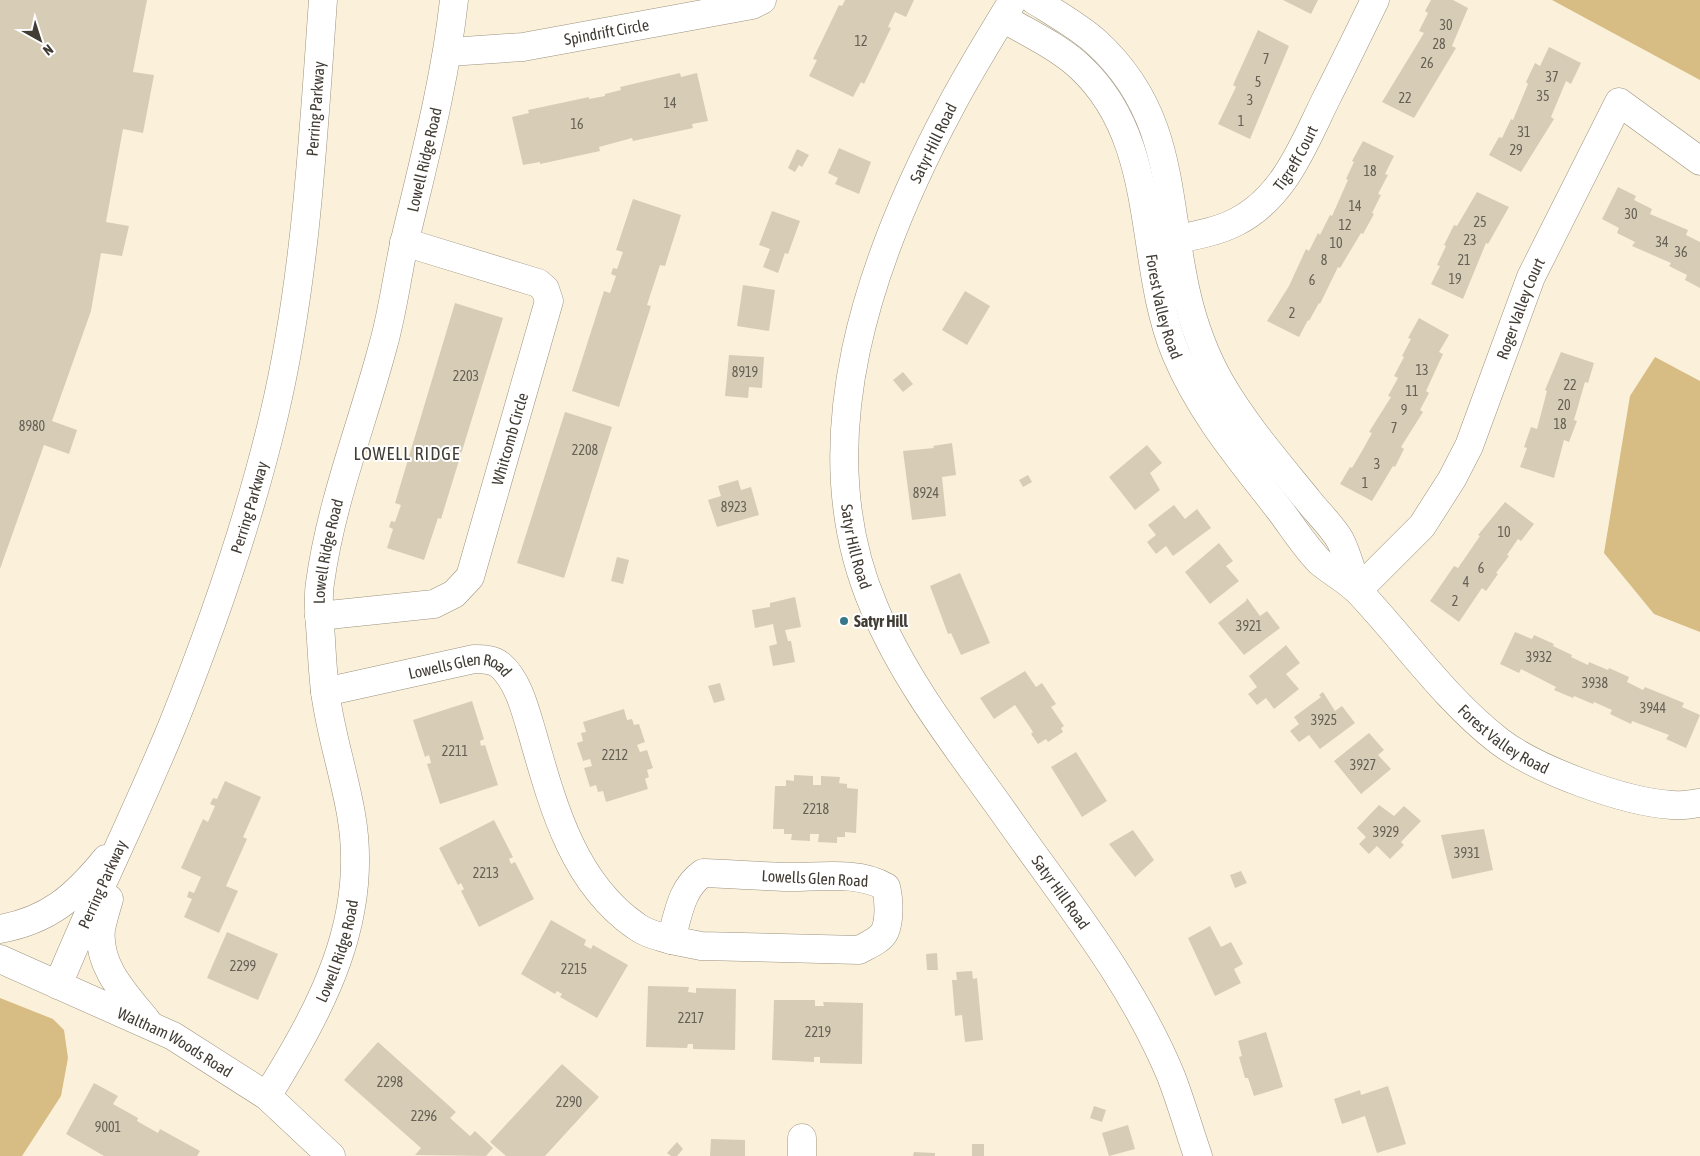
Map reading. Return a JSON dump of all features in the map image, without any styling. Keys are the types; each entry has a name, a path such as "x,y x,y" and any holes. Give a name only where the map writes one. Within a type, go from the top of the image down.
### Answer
{"street":[{"name":"Perring Parkway","path":"58,985 172,726 218,607 244,527 274,415 301,276 311,170 323,0"},
{"name":"Lowell Ridge Road","path":"267,1096 316,1014 341,954 348,924 354,879 354,838 351,813 325,692 319,616 320,584 333,515 384,344 404,242 431,138 449,52 454,0"},
{"name":"Spindrift Circle","path":"449,52 532,45 744,6 762,0"},
{"name":"Forest Valley Road","path":"1034,0 1096,42 1119,67 1139,96 1154,125 1164,159 1186,292 1195,324 1220,383 1242,416 1340,540 1358,590"},
{"name":"Tigreff Court","path":"1150,244 1209,232 1236,222 1256,210 1275,190 1304,143 1375,0"},
{"name":"Forest Valley Road","path":"1008,9 1077,64 1094,81 1123,126 1137,164 1162,312 1176,354 1211,419 1319,561 1358,590 1460,705 1500,742 1562,776 1631,798 1672,805 1700,803"},
{"name":"Satyr Hill Road","path":"1008,9 952,102 931,143 875,278 863,317 850,387 844,469 846,506 861,572 887,636 920,692 954,742 1112,965 1139,1012 1171,1076 1198,1156"},
{"name":"Roger Valley Court","path":"1358,590 1422,526 1452,480 1469,446 1531,277 1619,102 1700,161"},
{"name":"Whitcomb Circle","path":"319,616 434,604 454,594 470,577 549,301 548,294 538,282 404,242"},
{"name":"Lowells Glen Road","path":"325,692 474,659 484,659 498,663 513,682 528,720 553,805 583,870 600,893 636,926 671,940 701,946 859,950 874,942 885,931 889,899 886,887 877,882 845,877 786,877 703,873 692,880 685,894 671,940"},
{"path":"0,929 26,924 45,916 92,876 123,839"},
{"path":"123,839 101,929 101,948 105,963 114,979 149,1023"},
{"name":"Waltham Woods Road","path":"0,959 149,1023 198,1051 267,1096 331,1156"}],"shaded area":[{"path":"1552,0 1700,0 1700,80"},
{"path":"1655,357 1700,381 1700,632 1654,614 1604,553 1630,396"},
{"path":"0,998 53,1019 64,1030 68,1058 61,1096 22,1156 0,1156"}],"building":[{"path":"0,0 147,0 133,72 154,75 143,133 123,129 106,222 129,226 122,256 101,253 91,311 52,421 77,430 69,454 44,445 0,569"},
{"path":"845,0 914,0 906,17 895,12 888,27 891,28 864,84 861,82 853,97 809,76 817,60 813,59 839,5 842,6"},
{"path":"1283,0 1318,0 1311,14"},
{"path":"1431,0 1453,0 1468,8 1452,46 1456,48 1414,118 1382,102 1424,33 1419,31 1428,13 1425,11"},
{"path":"1258,30 1289,46 1250,139 1218,124 1236,87 1233,85"},
{"path":"1549,47 1581,63 1571,84 1566,81 1551,117 1554,119 1521,172 1489,155 1499,137 1502,138 1511,119 1513,120 1528,84 1526,82 1535,63 1540,66"},
{"path":"680,73 681,77 697,73 708,121 692,124 693,128 633,141 632,138 599,147 600,151 540,164 540,162 523,165 512,117 529,113 528,110 589,97 589,99 605,96 605,94 621,90 620,87"},
{"path":"1363,141 1394,156 1385,174 1388,175 1378,194 1381,195 1372,213 1374,214 1340,268 1338,267 1320,304 1308,320 1299,337 1267,321 1289,286 1306,249 1309,251 1318,233 1320,235 1330,215 1332,216 1348,180 1346,179 1354,162 1352,161"},
{"path":"839,148 871,162 859,194 835,184 838,178 828,173"},
{"path":"797,149 809,155 802,167 799,165 795,172 788,168"},
{"path":"1618,187 1636,196 1634,200 1652,209 1650,214 1688,230 1686,235 1700,242 1700,288 1685,280 1687,275 1669,266 1671,263 1632,246 1635,242 1617,233 1619,228 1602,219"},
{"path":"1477,192 1509,207 1488,244 1486,243 1463,299 1431,284 1440,266 1437,265 1446,246 1444,245 1454,225 1457,226"},
{"path":"633,199 681,215 665,266 660,265 647,305 651,306 619,407 572,391 604,291 610,293 616,276 611,274 613,268 617,269 623,252 616,250"},
{"path":"772,211 800,221 788,254 785,253 778,273 763,267 770,249 759,245"},
{"path":"743,285 775,290 769,331 737,326"},
{"path":"965,291 990,306 967,345 942,330"},
{"path":"455,303 503,318 441,519 438,518 424,560 387,548 393,529 389,527 391,521 395,522 401,505 395,503"},
{"path":"1419,318 1449,335 1439,352 1443,354 1426,391 1429,393 1420,410 1423,412 1401,447 1404,449 1395,467 1393,466 1372,501 1340,484 1362,451 1372,433 1369,432 1391,397 1388,396 1398,378 1394,376 1411,339 1408,338"},
{"path":"1561,352 1594,363 1588,383 1585,382 1574,420 1577,421 1569,442 1564,440 1554,478 1520,467 1527,448 1524,447 1531,427 1537,429 1547,391 1545,390"},
{"path":"729,355 764,357 762,388 749,387 748,398 725,396"},
{"path":"903,372 913,384 903,392 893,380"},
{"path":"565,412 612,427 564,578 517,563"},
{"path":"952,443 956,475 942,477 946,516 912,520 903,451 934,448 933,446"},
{"path":"1147,445 1162,463 1150,473 1160,490 1135,510 1109,477"},
{"path":"1028,475 1032,482 1023,487 1019,480"},
{"path":"738,480 741,490 751,487 759,515 717,527 708,500 721,496 718,486"},
{"path":"1505,502 1534,524 1521,541 1518,539 1486,591 1482,588 1459,622 1430,601 1454,566 1458,568 1480,536 1478,535"},
{"path":"1174,505 1185,519 1197,509 1211,528 1173,556 1166,546 1156,554 1147,542 1156,535 1148,525"},
{"path":"1219,543 1233,561 1226,566 1239,581 1210,604 1185,572"},
{"path":"617,557 629,560 623,584 611,581"},
{"path":"960,573 990,643 961,655 951,633 948,634 930,586"},
{"path":"795,597 801,627 785,630 788,641 791,641 795,662 773,666 769,646 777,644 773,624 755,628 752,610 770,607 770,603"},
{"path":"1247,598 1260,616 1267,611 1280,628 1244,655 1218,623 1246,601"},
{"path":"1515,632 1532,639 1534,635 1554,644 1553,646 1588,665 1589,662 1629,677 1627,682 1643,690 1645,687 1684,703 1682,707 1700,715 1686,748 1666,739 1669,735 1632,721 1631,724 1610,714 1612,710 1594,702 1593,704 1574,696 1573,698 1554,690 1556,687 1521,669 1519,673 1500,664"},
{"path":"1286,645 1300,663 1286,674 1299,689 1274,709 1266,698 1257,705 1248,694 1257,687 1249,676"},
{"path":"1025,671 1036,687 1042,683 1056,704 1051,707 1064,726 1061,728 1063,732 1048,742 1046,739 1038,744 1031,734 1033,732 1015,705 994,719 980,698"},
{"path":"720,683 725,700 714,703 708,686"},
{"path":"1323,692 1335,711 1342,706 1355,723 1320,749 1309,735 1299,742 1290,731 1299,724 1294,717 1321,697 1319,695"},
{"path":"472,701 484,739 480,741 481,746 485,745 498,785 440,804 427,764 431,763 429,755 425,757 413,720"},
{"path":"624,709 627,720 632,719 634,725 639,724 645,742 637,745 640,752 647,750 653,768 647,770 649,777 645,779 648,789 606,802 603,791 598,792 596,785 590,787 584,768 592,766 590,759 583,761 577,743 583,741 581,733 586,732 583,722"},
{"path":"1369,733 1384,750 1378,755 1391,769 1361,794 1334,761"},
{"path":"1076,752 1107,801 1082,817 1051,767"},
{"path":"794,775 813,776 813,785 821,785 821,776 840,777 839,783 847,784 847,788 858,789 856,833 845,832 845,837 837,837 837,843 818,842 819,834 810,834 810,841 791,840 792,834 784,834 784,829 773,829 775,786 786,786 786,780 794,781"},
{"path":"225,781 261,797 243,837 247,839 226,886 238,891 219,933 184,917 192,899 187,897 189,891 194,893 201,877 181,868 203,819 208,822 215,806 210,804 213,798 217,799"},
{"path":"1379,805 1394,816 1404,806 1421,821 1401,842 1404,845 1390,859 1377,846 1369,854 1359,844 1366,837 1357,828"},
{"path":"494,820 513,857 509,859 511,864 515,862 534,899 479,927 461,891 464,889 461,883 458,885 439,848"},
{"path":"1484,829 1493,870 1452,879 1441,835"},
{"path":"1133,830 1154,860 1135,877 1109,844"},
{"path":"1241,871 1247,883 1235,888 1230,875"},
{"path":"551,920 586,940 584,945 591,949 593,945 628,965 597,1018 560,997 562,994 557,991 555,994 521,974"},
{"path":"1210,926 1221,947 1231,942 1243,964 1234,969 1241,983 1215,996 1188,938"},
{"path":"227,932 278,954 258,1000 207,978"},
{"path":"937,953 938,970 927,970 926,954"},
{"path":"972,971 973,979 977,978 983,1040 965,1042 962,1015 955,1016 952,980 957,980 956,972"},
{"path":"648,986 689,987 688,992 696,993 696,988 736,989 735,1050 693,1049 693,1044 688,1044 687,1048 646,1047"},
{"path":"774,1000 815,1000 815,1006 824,1006 823,1002 863,1003 862,1064 820,1063 820,1057 814,1057 814,1062 772,1060"},
{"path":"1266,1032 1283,1087 1254,1096 1248,1078 1245,1078 1239,1057 1242,1056 1238,1041"},
{"path":"378,1042 456,1112 450,1118 470,1136 475,1131 493,1148 486,1156 415,1155 421,1148 344,1080"},
{"path":"562,1064 599,1097 545,1156 506,1156 490,1142"},
{"path":"94,1083 118,1096 113,1104 138,1118 137,1121 158,1133 160,1129 200,1151 197,1156 104,1156 66,1134"},
{"path":"1388,1086 1406,1144 1377,1153 1365,1116 1342,1124 1334,1099 1360,1090 1361,1095"},
{"path":"1094,1106 1106,1110 1102,1122 1090,1118"},
{"path":"1128,1125 1135,1149 1109,1156 1102,1133"},
{"path":"711,1139 745,1140 745,1156 710,1156"},
{"path":"677,1142 683,1149 677,1156 671,1156 667,1153"},
{"path":"972,1144 984,1144 984,1156 972,1156"},
{"path":"914,1152 935,1153 935,1156 913,1156"}],"place":[{"name":"Satyr Hill","path":"844,621"}],"district":[{"name":"LOWELL RIDGE","path":"407,454"}]}
